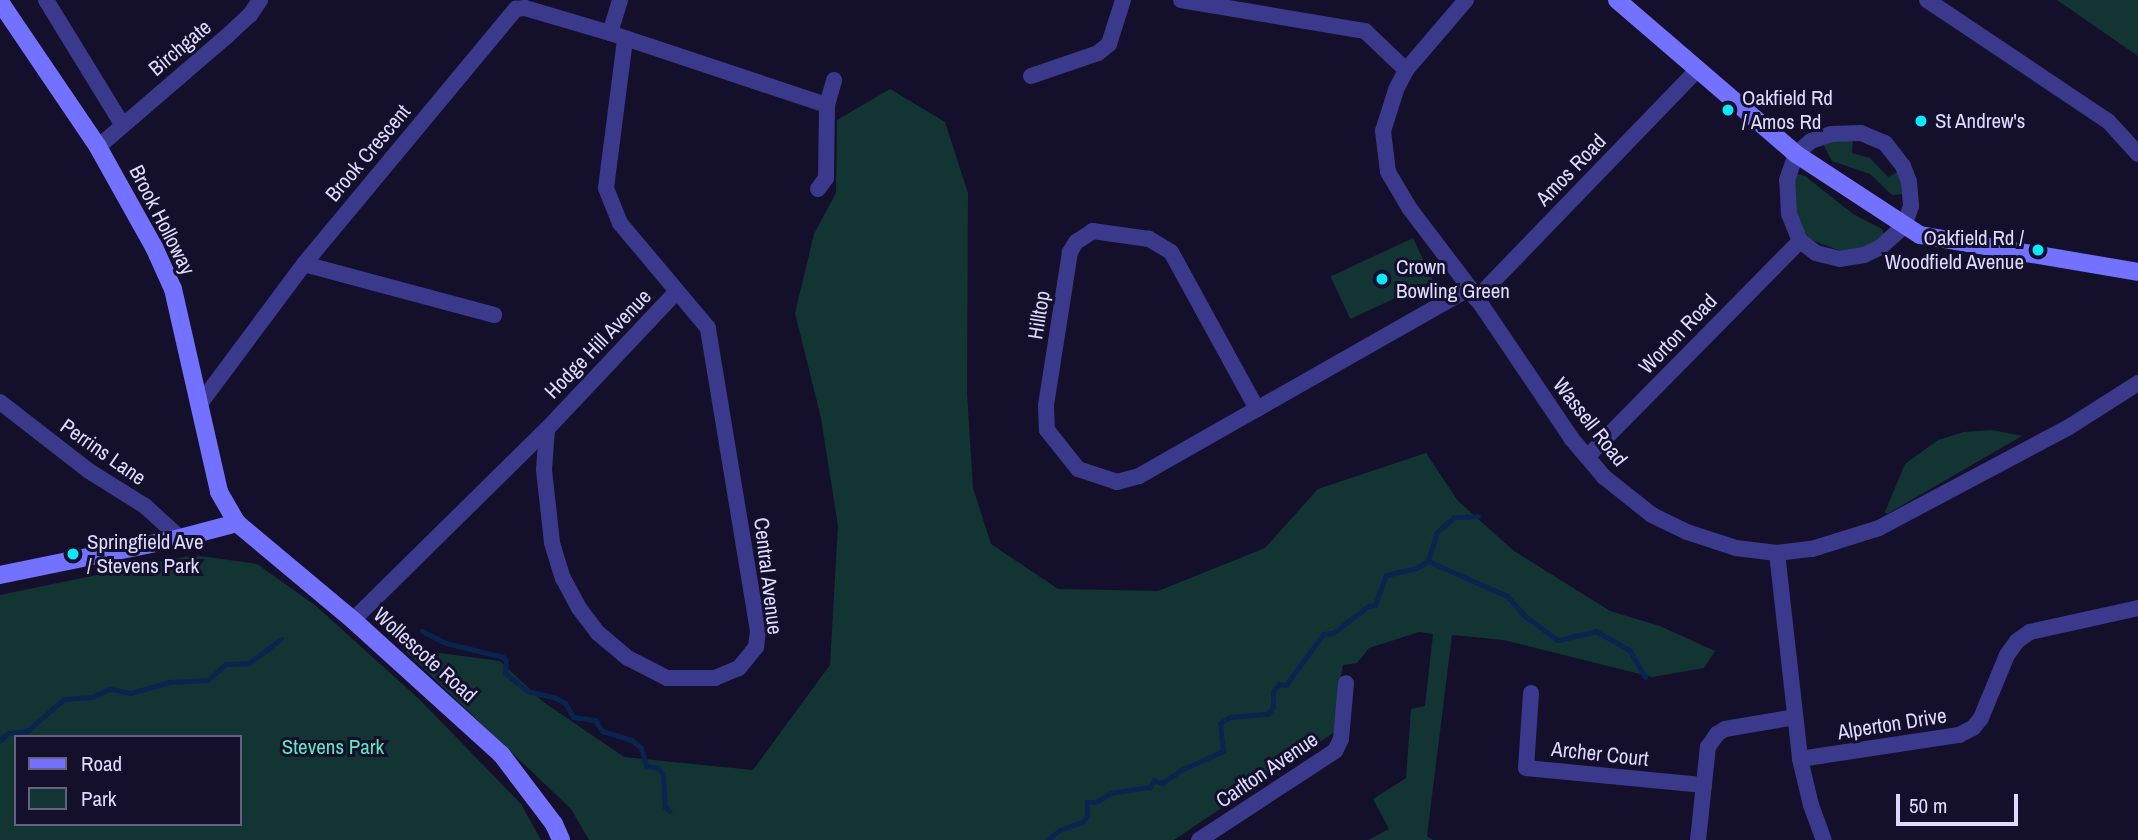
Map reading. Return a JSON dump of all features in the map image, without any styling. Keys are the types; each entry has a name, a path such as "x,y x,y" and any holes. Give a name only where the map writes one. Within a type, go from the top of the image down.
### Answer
{"street":[{"path":"46,0 122,124"},
{"name":"Birchgate","path":"98,147 226,37 250,15 260,0"},
{"path":"620,0 610,33 827,105"},
{"path":"1031,76 1098,53 1109,44 1123,0"},
{"path":"1181,0 1365,32 1406,70"},
{"name":"Wassell Road","path":"1466,0 1406,70 1396,90 1383,131 1388,172 1410,209 1587,457 1618,490 1670,524 1736,548 1777,553 1812,549 1879,528 2069,427 2138,383"},
{"path":"1617,0 1796,154 1920,235 2138,272"},
{"path":"1927,0 2109,122 2138,154"},
{"name":"Brook Holloway","path":"0,2 98,147 154,247 173,289 219,492 237,523"},
{"name":"Brook Crescent","path":"199,405 304,264 516,9 525,8 610,33"},
{"name":"Hodge Hill Avenue","path":"353,620 547,429 676,292 620,223 606,188 625,40"},
{"name":"Amos Road","path":"1473,294 1697,71"},
{"path":"818,188 826,178 827,105 834,80"},
{"path":"1831,134 1861,134 1885,144 1896,154 1909,182 1911,206 1904,226 1881,247 1854,258 1816,253 1800,241 1786,199 1787,180 1796,154 1811,141 1831,134"},
{"name":"Hilltop","path":"1257,409 1171,252 1149,239 1093,231 1076,242 1070,252 1046,405 1047,430 1078,469 1117,482 1139,476 1257,409 1473,294"},
{"name":"Worton Road","path":"1587,457 1800,241"},
{"path":"304,264 472,318 494,315"},
{"name":"Central Avenue","path":"547,429 544,470 552,543 563,578 579,608 598,633 628,658 667,678 715,678 739,668 756,647 758,631 708,328 676,292"},
{"name":"Perrins Lane","path":"0,402 89,471 145,506 180,538"},
{"path":"0,575 180,538 237,523"},
{"name":"Wollescote Road","path":"237,523 353,620 501,754 554,824 561,840"},
{"path":"1777,553 1800,759 1811,805 1825,840"},
{"name":"Alperton Drive","path":"1800,759 1966,732 1981,718 2007,655 2017,641 2030,632 2138,608"},
{"name":"Carlton Avenue","path":"1199,840 1335,751 1341,739 1346,683"},
{"name":"Archer Court","path":"1531,693 1526,768 1704,785"},
{"path":"1698,840 1708,747 1717,734 1725,729 1795,717"}],"green space":[{"path":"2057,0 2138,0 2138,56"},
{"path":"890,89 945,122 968,193 967,393 973,488 991,544 1058,589 1158,591 1265,548 1318,489 1426,453 1458,501 1514,551 1610,611 1660,626 1715,651 1704,668 1652,677 1504,640 1452,635 1427,836 1433,840 1368,840 1389,829 1373,799 1406,778 1411,709 1425,706 1433,634 1419,632 1369,648 1357,663 1343,665 1339,687 1339,729 1174,840 589,840 571,809 402,648 500,661 542,701 624,757 753,770 830,665 838,526 821,418 795,313 814,234 836,193 837,120"},
{"path":"1853,139 1852,153 1870,158 1888,177 1899,171 1904,194 1892,195 1870,174 1832,161 1823,144 1832,140"},
{"path":"1797,174 1805,176 1853,214 1882,229 1885,237 1865,250 1838,250 1809,239 1795,219 1790,181"},
{"name":"Crown Bowling Green","path":"1413,238 1433,281 1350,319 1331,276"},
{"path":"1992,430 2022,436 1887,514 1885,512 1905,464 1938,440 1964,432"},
{"name":"Stevens Park","path":"193,555 257,564 316,606 420,700 521,804 541,840 0,840 0,595"}],"waterway":[{"path":"1428,561 1437,532 1454,517 1478,516"},
{"path":"1047,840 1060,830 1082,822 1087,816 1087,802 1096,802 1111,793 1150,787 1154,780 1162,783 1181,770 1223,751 1220,723 1230,717 1268,714 1273,707 1273,692 1279,684 1286,685 1323,634 1333,633 1368,606 1375,605 1386,575 1416,568 1428,561 1507,596 1526,617 1558,640 1596,631 1630,651 1645,677"},
{"path":"422,631 446,643 503,657 506,661 505,673 527,691 554,697 565,703 573,717 595,720 602,731 632,740 641,748 646,766 658,768 663,774 665,807 670,811"},
{"path":"0,740 8,733 27,731 64,699 92,697 110,689 131,693 169,682 208,680 226,664 249,663 281,639"}],"place":[{"name":"Oakfield Rd / Amos Rd","path":"1728,110"},
{"name":"St Andrew's","path":"1921,121"},
{"name":"Oakfield Rd / Woodfield Avenue","path":"2038,250"},
{"name":"Crown Bowling Green","path":"1382,279"},
{"name":"Springfield Ave / Stevens Park","path":"73,554"}]}
